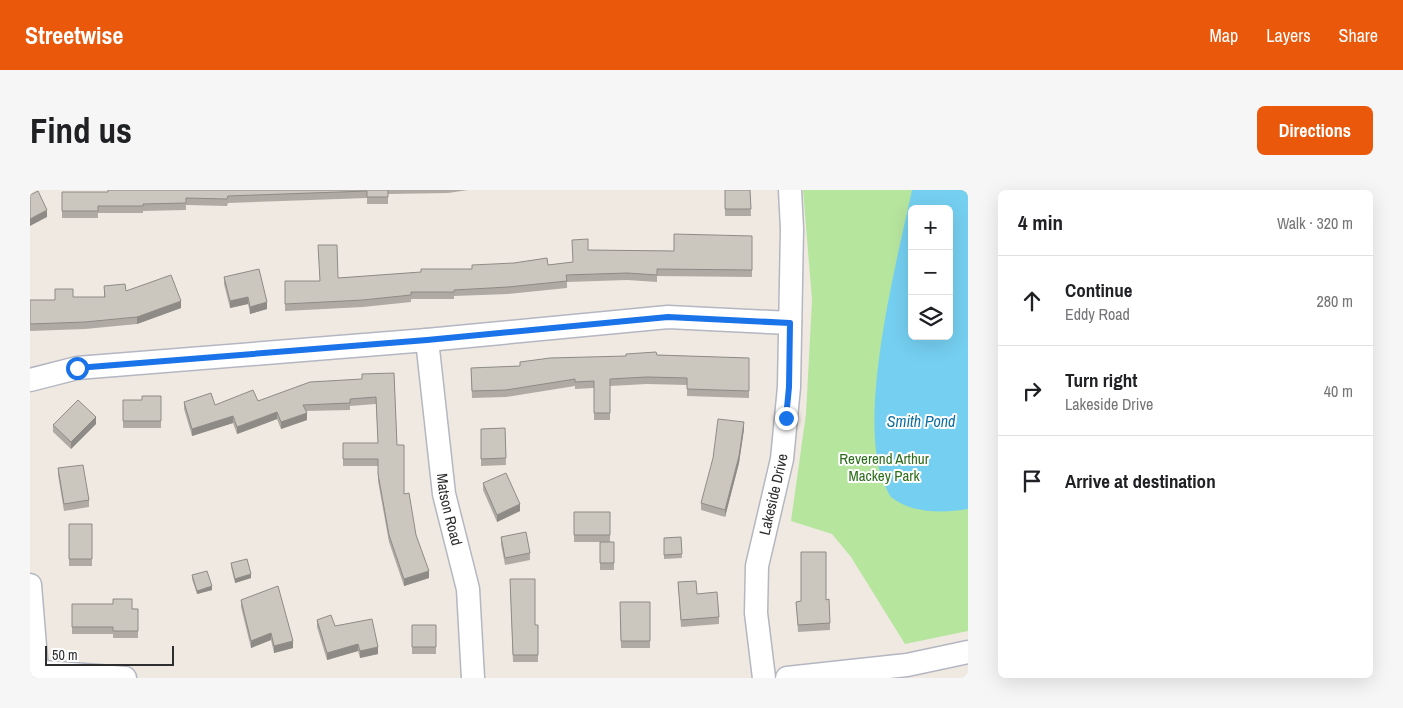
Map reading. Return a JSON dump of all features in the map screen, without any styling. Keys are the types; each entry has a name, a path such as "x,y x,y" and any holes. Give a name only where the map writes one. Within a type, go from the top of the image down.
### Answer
{"street":[{"name":"Lakeside Drive","path":"764,678 756,613 757,566 782,459 789,387 792,229 790,190"},
{"path":"30,380 77,368 427,340 668,317 790,323"},
{"name":"Matson Road","path":"427,340 444,494 468,588 473,678"},
{"path":"30,585 34,671 125,678"},
{"path":"787,678 907,666 968,652"}],"green space":[{"name":"Reverend Arthur Mackey Park","path":"803,190 968,190 968,631 905,644 851,557 832,534 791,521 806,414 812,300"}],"water":[{"name":"Smith Pond","path":"912,190 968,190 968,509 928,511 899,503 889,494 877,460 874,424 881,342 908,209 908,340 953,340 953,205 909,205"}],"building":[{"path":"108,190 388,190 388,197 367,197 367,191 228,196 227,199 186,198 186,203 143,204 143,206 98,206 98,211 62,211 62,192 108,192"},
{"path":"725,190 750,190 751,209 725,209"},
{"path":"38,191 47,210 30,219 30,195"},
{"path":"674,234 752,236 752,270 657,269 657,275 627,273 566,275 567,281 454,290 454,292 411,292 411,295 363,300 285,304 285,281 320,281 318,245 337,245 338,278 421,272 421,269 472,269 472,265 514,263 547,258 548,265 573,262 572,240 588,239 588,250 674,251"},
{"path":"259,269 267,302 250,307 248,297 230,301 224,277"},
{"path":"171,275 181,301 137,317 85,322 30,324 30,300 55,300 55,289 73,289 73,297 105,297 104,286 125,284 126,291"},
{"path":"656,352 657,355 749,358 749,391 687,389 687,378 647,377 610,379 610,413 594,413 594,381 575,382 575,379 506,390 472,391 471,368 520,366 520,362 550,358 626,356 626,354"},
{"path":"394,373 397,445 404,445 404,494 409,493 416,535 429,571 404,579 389,535 378,474 378,459 343,459 343,443 378,443 376,397 350,399 350,403 303,405 307,413 281,422 277,412 237,427 233,416 192,429 184,402 211,393 215,405 253,390 258,401 310,382 362,379 362,374"},
{"path":"142,396 161,396 161,421 123,421 123,400 142,400"},
{"path":"78,400 96,417 71,442 53,425"},
{"path":"718,419 744,422 739,456 725,510 701,503 713,458"},
{"path":"505,428 506,458 481,459 481,429"},
{"path":"83,465 89,500 64,504 58,468"},
{"path":"506,473 520,504 497,515 483,483"},
{"path":"574,512 610,512 610,535 574,535"},
{"path":"69,524 92,524 92,559 69,559"},
{"path":"526,532 530,553 505,558 501,537"},
{"path":"681,537 682,554 664,555 664,538"},
{"path":"600,542 614,542 614,563 600,563"},
{"path":"801,552 826,552 826,600 829,599 830,623 798,625 796,602 801,601"},
{"path":"247,559 251,574 235,579 231,563"},
{"path":"207,571 212,586 197,591 192,575"},
{"path":"510,579 535,579 535,625 538,625 538,655 513,655"},
{"path":"696,581 697,594 717,592 719,617 681,620 678,582"},
{"path":"278,586 293,641 274,646 271,633 251,641 241,600"},
{"path":"113,599 132,599 132,609 138,609 138,631 113,631 113,627 72,627 72,604 113,604"},
{"path":"620,602 650,602 650,641 621,641"},
{"path":"331,615 335,626 372,619 378,647 360,651 358,644 327,653 317,620"},
{"path":"412,625 436,625 436,647 412,647"}],"route":[{"path":"77,368 427,340 668,317 790,323 789,387 786,418"}]}
